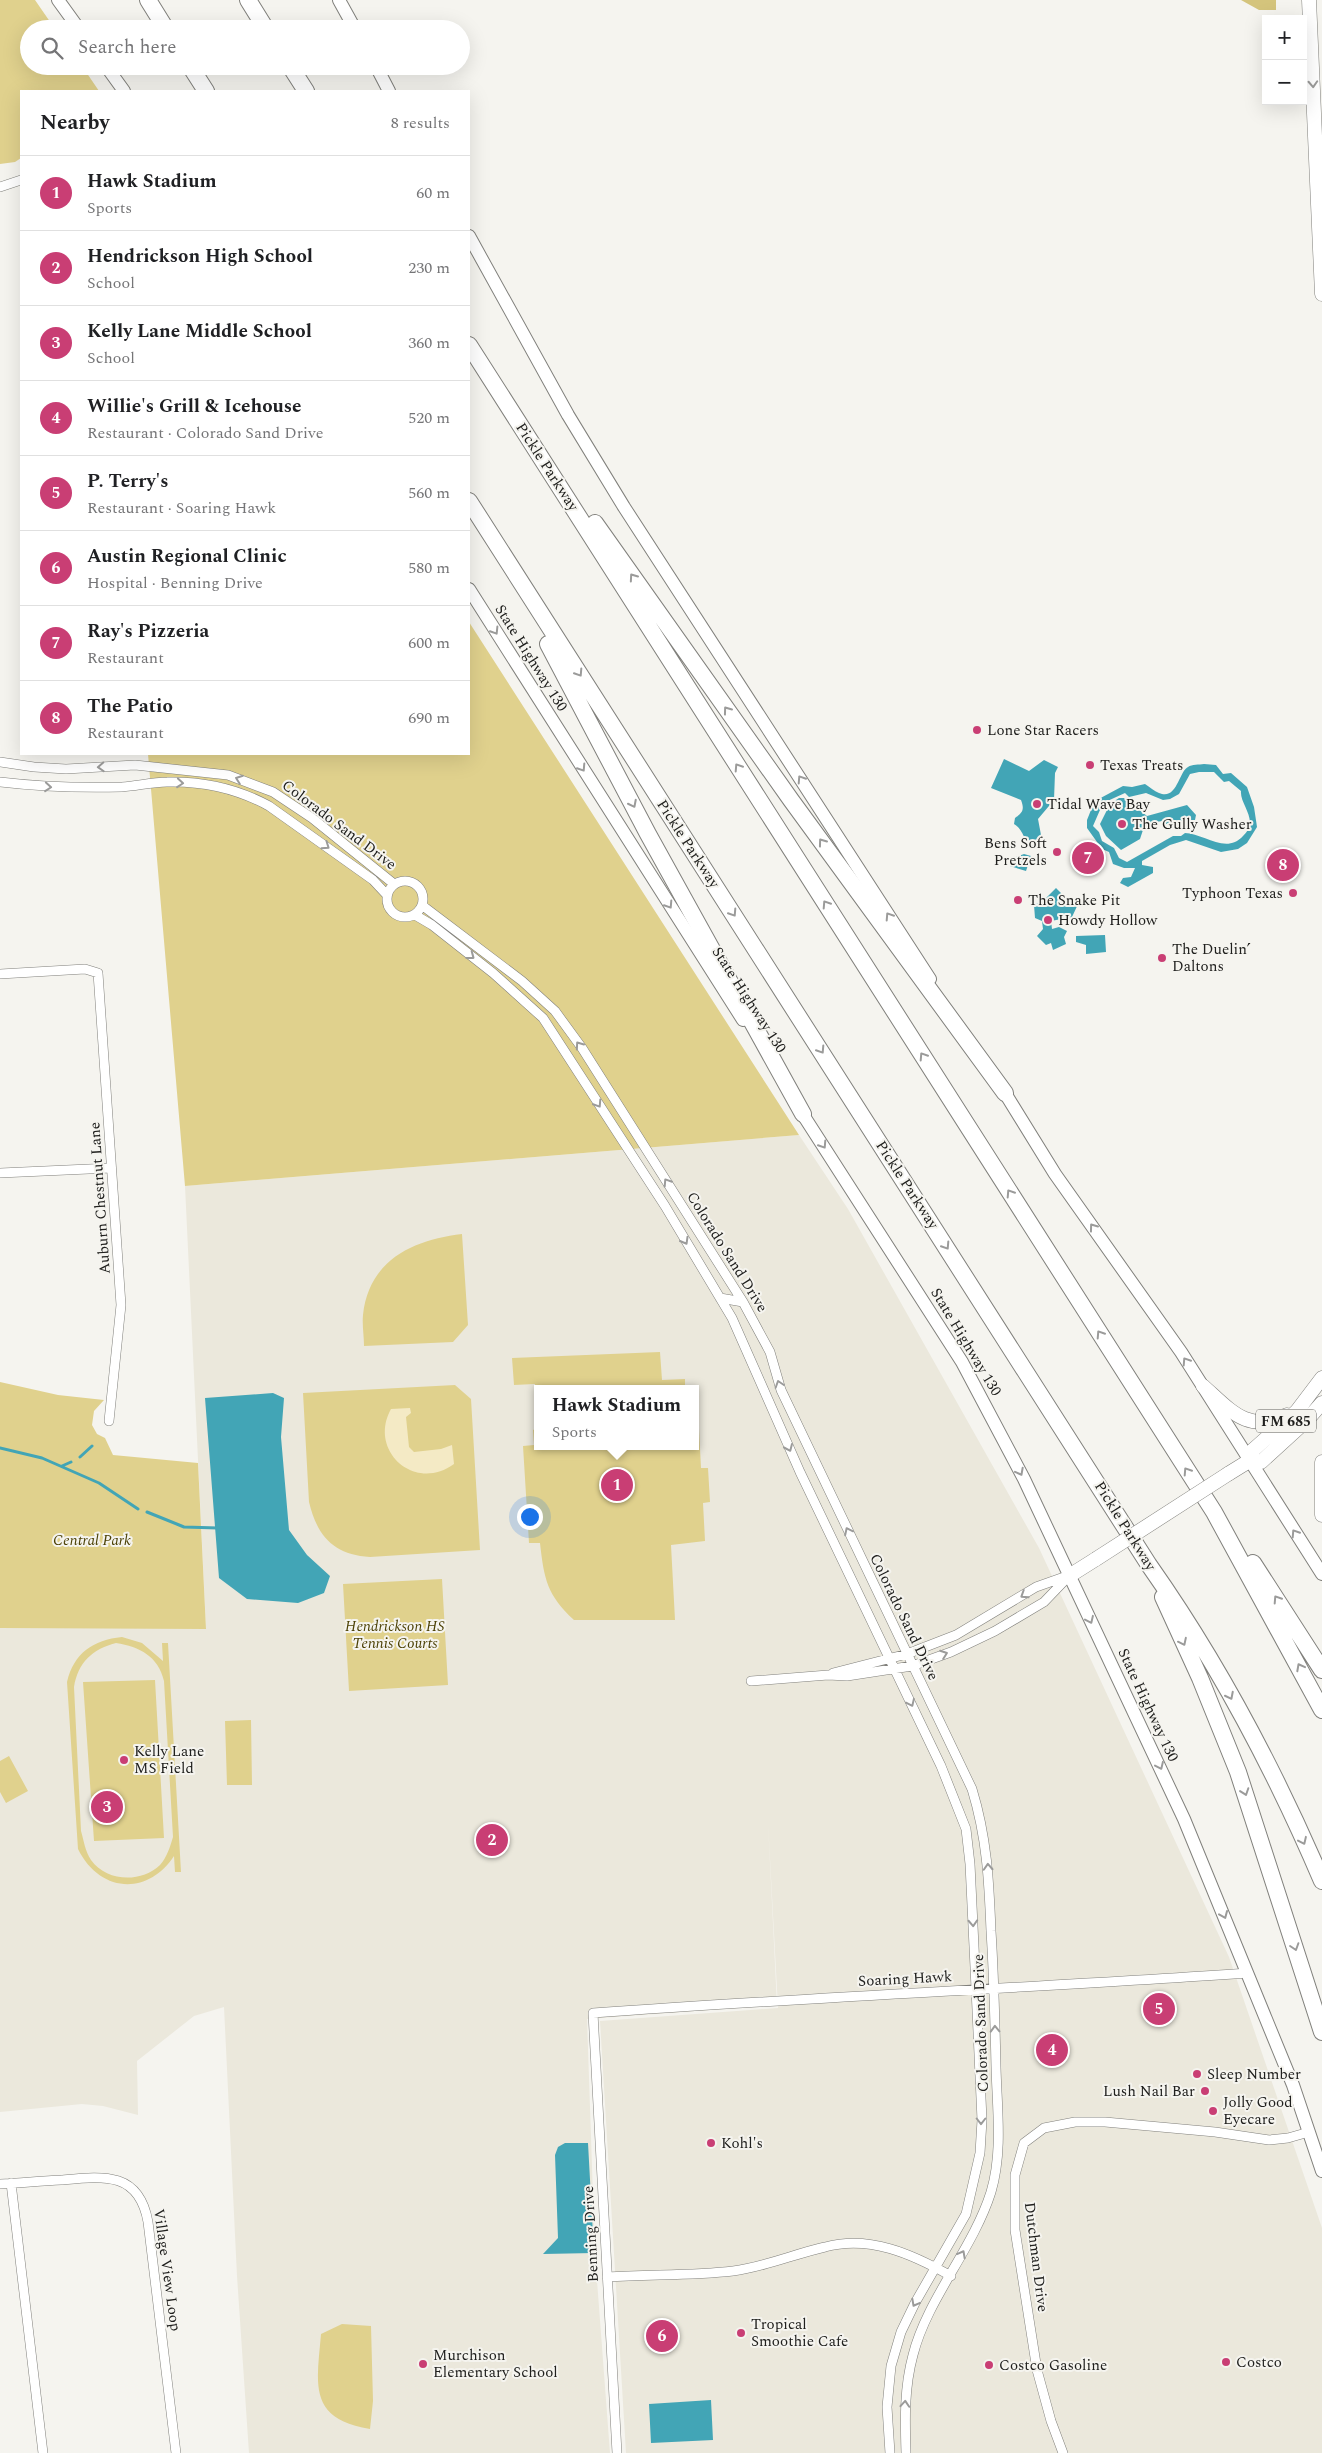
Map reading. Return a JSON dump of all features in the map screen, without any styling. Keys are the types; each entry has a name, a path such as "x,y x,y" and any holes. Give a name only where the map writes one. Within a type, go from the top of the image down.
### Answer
{"highway":[{"path":"148,0 160,20"},
{"path":"248,0 260,20"},
{"path":"196,75 205,90"},
{"path":"296,75 305,90"},
{"path":"470,345 780,784 1005,1093"},
{"name":"Pickle Parkway","path":"470,346 1214,1512 1322,1710"},
{"path":"473,508 582,705 648,834 803,1114"},
{"name":"Pickle Parkway","path":"473,508 1150,1565 1186,1618 1219,1674 1280,1791 1322,1881"},
{"path":"1214,1512 1257,1569 1322,1670"},
{"path":"1150,1565 1200,1678 1238,1772 1322,2032"}],"main road":[{"path":"58,0 72,20"},
{"path":"339,0 350,20"},
{"path":"1309,0 1322,294"},
{"path":"112,75 123,90"},
{"path":"381,75 389,90"},
{"path":"470,238 568,415 624,507 1005,1093 1055,1174 1203,1386 1322,1574"},
{"name":"State Highway 130","path":"470,592 962,1362 1024,1479 1184,1819 1293,2084 1322,2171"},
{"name":"FM 685","path":"1249,1461 1253,1450 1297,1411 1322,1378"},
{"path":"1203,1386 1240,1418 1252,1422 1274,1422 1297,1411"},
{"name":"FM 685","path":"1069,1576 1249,1461 1261,1462 1308,1420 1322,1403"},
{"path":"1322,1462 1322,1515"}],"street":[{"path":"0,187 20,180"},
{"name":"Colorado Sand Drive","path":"0,762 66,769 135,765 228,775 273,792 312,818 394,884"},
{"name":"Colorado Sand Drive","path":"0,782 55,788 132,787 167,782 222,786 252,797 373,880 387,895"},
{"path":"252,797 256,786"},
{"path":"405,880 416,884 423,894 423,906 415,915 403,917 392,912 387,901 387,895 394,884 405,880"},
{"name":"Colorado Sand Drive","path":"423,906 522,980 555,1011 582,1048 744,1302 770,1352 785,1399 972,1789 982,1824 988,1857 994,1987 998,2156 992,2189 984,2214 923,2326 913,2355 904,2405 906,2453"},
{"name":"Colorado Sand Drive","path":"415,915 432,925 493,973 543,1018 665,1206 732,1318 750,1355 768,1401 800,1472 954,1796 966,1829 970,1864 982,2120 980,2153 966,2214 901,2332 891,2366 887,2407 890,2453"},
{"name":"Auburn Chestnut Lane","path":"0,974 85,969 98,973 101,984 121,1305 109,1422"},
{"path":"0,1174 111,1168"},
{"path":"720,1298 744,1302"},
{"path":"892,1663 907,1654 956,1635 1036,1587 1069,1576"},
{"path":"751,1681 828,1675 892,1663 912,1666 951,1652 995,1631 1044,1602 1069,1576"},
{"name":"Soaring Hawk","path":"593,2013 976,1988 1109,1983 1248,1973"},
{"name":"Benning Drive","path":"593,2013 617,2453"},
{"name":"Dutchman Drive","path":"1063,2453 1051,2421 1037,2370 1015,2230 1015,2176 1024,2143 1044,2128 1076,2122 1105,2122 1215,2132 1269,2140 1288,2138 1309,2132"},
{"name":"Village View Loop","path":"0,2184 96,2177 113,2178 128,2186 141,2197 148,2222 176,2453"},
{"path":"11,2184 43,2453"},
{"path":"607,2277 732,2271 762,2266 826,2246 854,2242 876,2245 908,2254 950,2276"}],"shaded area":[{"path":"1241,0 1276,0 1276,10 1259,10"},
{"path":"799,1135 848,1209 1039,1548 1229,1957 1322,2228 1322,2453 626,2453 600,2021 778,2008 768,1822 777,2005 587,2019 595,2254 610,2453 249,2453 237,2276 224,2007 194,2016 137,2061 138,2115 103,2106 82,2104 0,2112 0,1628 206,1628 185,1186"}],"green space":[{"path":"0,0 35,0 49,20 20,20 20,75 88,75 98,90 20,90 20,159 15,162 0,164"},
{"path":"470,624 799,1135 185,1186 148,755 470,755"},
{"path":"462,1234 468,1325 453,1342 364,1346 363,1315 367,1296 374,1280 384,1266 397,1256 427,1241"},
{"path":"660,1352 662,1380 685,1379 685,1385 514,1385 512,1358"},
{"name":"Central Park","path":"0,1382 58,1395 104,1400 94,1411 92,1425 97,1434 105,1438 113,1455 198,1463 206,1629 0,1628"},
{"path":"455,1385 471,1399 480,1550 370,1557 346,1552 329,1542 317,1525 309,1502 303,1393"},
{"path":"699,1429 701,1468 708,1468 710,1502 703,1503 705,1541 671,1545 675,1620 574,1620 565,1611 548,1586 540,1543 529,1543 523,1446 534,1445 534,1450 699,1450"},
{"name":"Hendrickson HS Tennis Courts","path":"442,1579 448,1685 349,1691 343,1584"},
{"path":"122,1637 142,1643 163,1661 162,1643 168,1643 181,1872 175,1872 174,1856 163,1869 151,1878 137,1883 124,1884 110,1881 98,1874 87,1863 78,1849 67,1682 74,1663 86,1650 102,1641","holes":["116,1643 133,1647 147,1654 157,1665 164,1681 173,1837 160,1865 143,1875 124,1878 106,1873 91,1860 81,1831 74,1687 79,1671 87,1658 100,1649"]},
{"name":"Kelly Lane MS Field","path":"155,1680 164,1838 94,1841 83,1682"},
{"path":"251,1720 252,1785 227,1785 225,1721"},
{"path":"9,1756 28,1791 6,1803 0,1792 0,1761"},
{"path":"342,2324 371,2326 373,2401 370,2429 350,2424 335,2417 326,2407 320,2396 318,2368 321,2334"}],"sand":[{"path":"410,1408 411,1413 406,1417 409,1447 414,1452 441,1449 452,1445 454,1464 439,1472 424,1473 410,1470 399,1463 390,1452 386,1439 385,1424 391,1409"}],"water":[{"name":"Tidal Wave Bay","path":"1004,759 1029,771 1044,760 1058,767 1055,773 1054,800 1038,819 1041,835 1032,847 1020,829 1014,824 1015,818 1022,811 1021,800 991,788"},
{"path":"1204,764 1216,765 1223,774 1231,773 1247,787 1254,807 1257,827 1247,843 1238,849 1221,852 1186,840 1170,845 1142,861 1142,865 1153,867 1153,873 1128,887 1120,883 1123,878 1131,877 1135,868 1124,868 1113,864 1109,852 1102,849 1087,828 1087,820 1095,801 1123,786 1132,787 1145,784 1159,793 1170,793 1188,767","holes":["1214,772 1224,782 1229,781 1241,791 1250,823 1247,832 1236,841 1229,844 1214,842 1185,833 1181,836 1173,836 1127,862 1119,858 1114,848 1102,841 1099,832 1093,826 1103,803 1125,793 1129,797 1146,793 1163,800 1170,799 1179,794 1190,774"]},
{"name":"The Gully Washer","path":"1119,798 1124,798 1147,816 1187,805 1196,815 1195,820 1166,824 1162,821 1145,824 1140,839 1121,850 1106,836 1100,824 1110,804"},
{"path":"1024,854 1031,856 1026,871 1010,866 1013,858"},
{"name":"Howdy Hollow","path":"1056,888 1065,897 1079,902 1072,917 1051,921 1052,929 1059,927 1067,931 1064,937 1066,944 1053,950 1051,943 1046,945 1037,936 1043,929 1042,921 1035,918 1034,905 1044,900"},
{"path":"1105,935 1106,952 1086,954 1086,945 1076,942 1076,936"},
{"path":"273,1393 284,1398 281,1437 289,1530 307,1555 330,1576 324,1593 298,1603 247,1599 219,1578 205,1398"},
{"path":"565,2143 588,2143 594,2253 543,2254 558,2238 555,2155 558,2147"},
{"path":"711,2400 713,2440 651,2443 649,2404"}],"waterway":[{"path":"80,1457 92,1446"},
{"path":"0,1448 42,1458 99,1483 138,1509"},
{"path":"62,1466 71,1462"},
{"path":"147,1512 184,1527 218,1528"}],"place":[{"name":"Lone Star Racers","path":"977,730"},
{"name":"Texas Treats","path":"1090,765"},
{"name":"Tidal Wave Bay","path":"1037,804"},
{"name":"The Gully Washer","path":"1122,824"},
{"name":"Bens Soft Pretzels","path":"1057,852"},
{"name":"Ray's Pizzeria","path":"1088,858"},
{"name":"The Patio","path":"1283,865"},
{"name":"Typhoon Texas","path":"1293,893"},
{"name":"The Snake Pit","path":"1018,900"},
{"name":"Howdy Hollow","path":"1048,920"},
{"name":"The Duelin’ Daltons","path":"1162,958"},
{"name":"Hawk Stadium","path":"617,1485"},
{"name":"Kelly Lane MS Field","path":"124,1760"},
{"name":"Kelly Lane Middle School","path":"107,1807"},
{"name":"Hendrickson High School","path":"492,1840"},
{"name":"P. Terry's","path":"1159,2009"},
{"name":"Willie's Grill & Icehouse","path":"1052,2050"},
{"name":"Sleep Number","path":"1197,2074"},
{"name":"Lush Nail Bar","path":"1205,2091"},
{"name":"Jolly Good Eyecare","path":"1213,2111"},
{"name":"Kohl's","path":"711,2143"},
{"name":"Tropical Smoothie Cafe","path":"741,2333"},
{"name":"Austin Regional Clinic","path":"662,2336"},
{"name":"Costco","path":"1226,2362"},
{"name":"Murchison Elementary School","path":"423,2364"},
{"name":"Costco Gasoline","path":"989,2365"}]}
